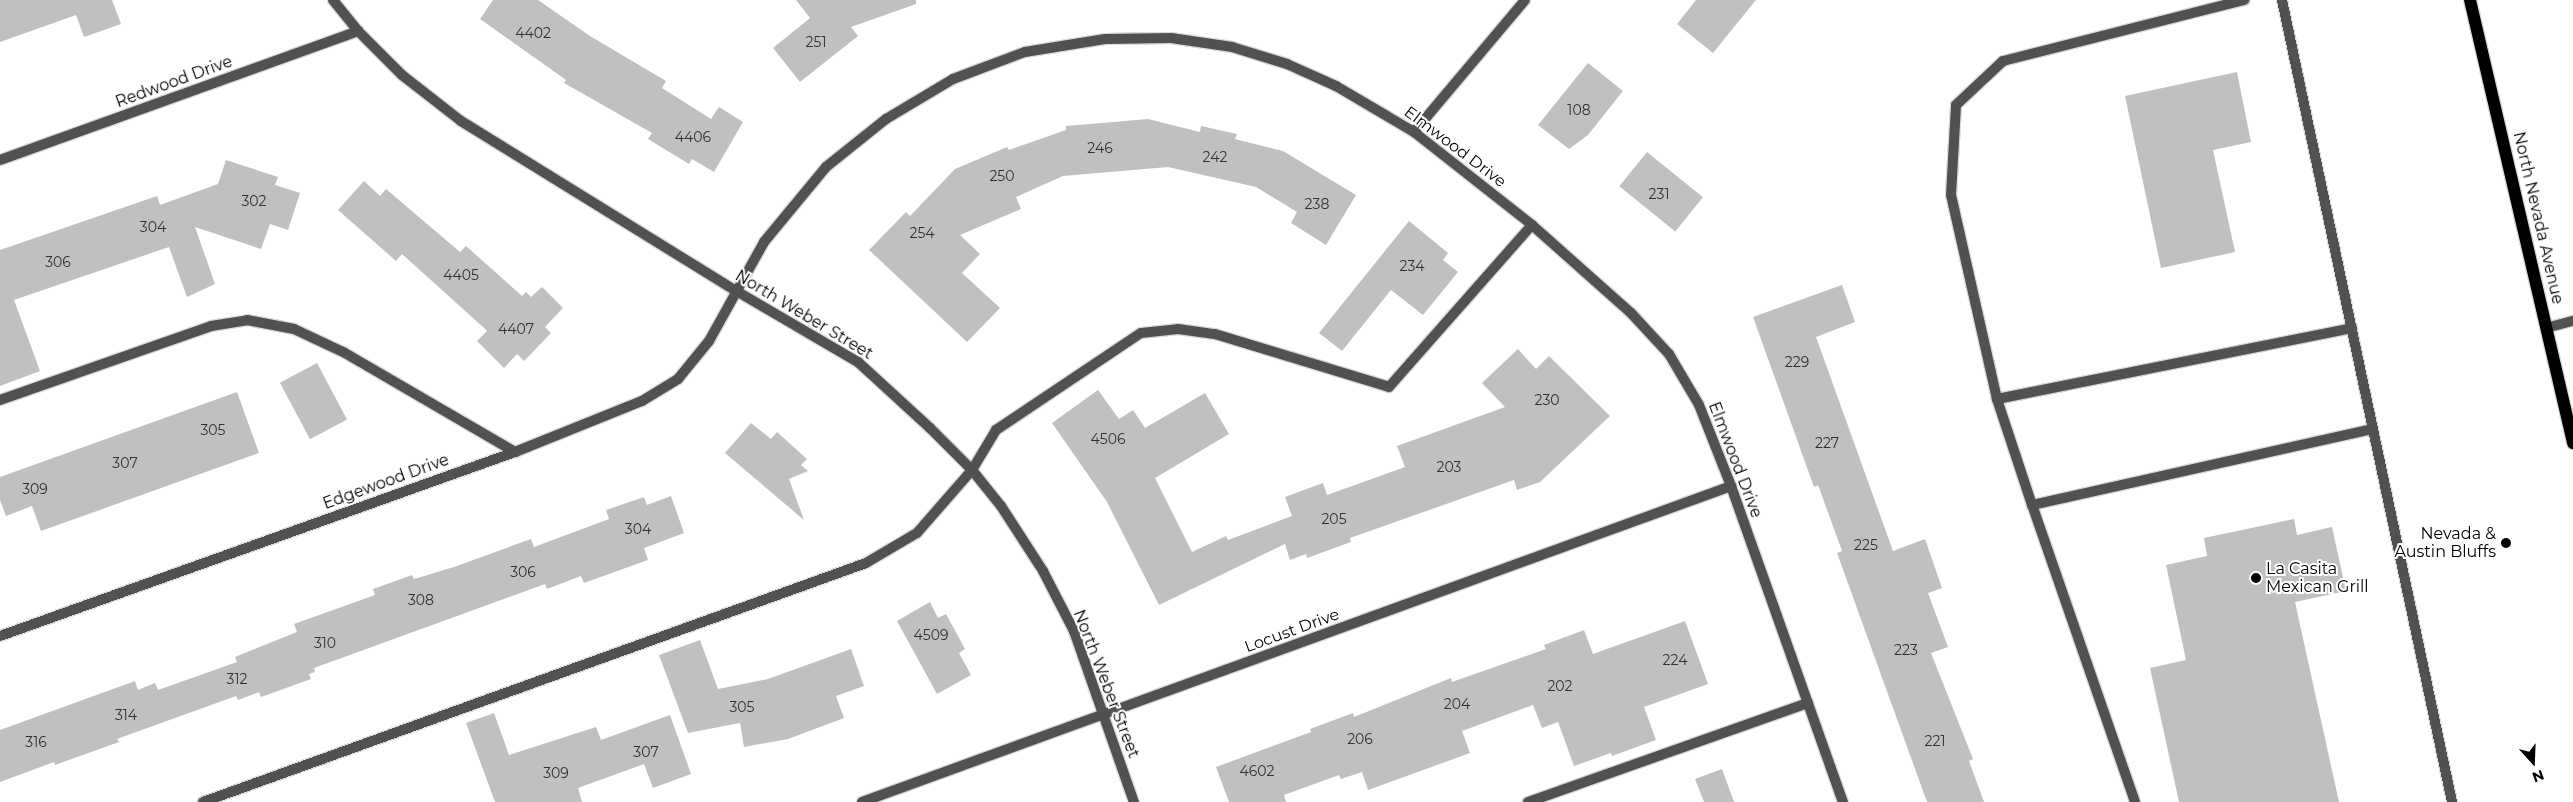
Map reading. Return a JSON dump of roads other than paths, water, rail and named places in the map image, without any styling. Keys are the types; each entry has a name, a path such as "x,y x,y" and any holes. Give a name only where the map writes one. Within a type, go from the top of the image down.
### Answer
{"main road":[{"name":"North Nevada Avenue","path":"2470,0 2573,443"}],"street":[{"name":"North Weber Street","path":"333,0 358,31 402,75 462,121 738,292 858,362 972,470 1043,571 1074,631 1134,802"},
{"path":"1414,132 1525,0"},
{"path":"2135,802 1997,399 1951,195 1956,105 2003,61 2244,0"},
{"path":"2282,0 2452,802"},
{"name":"Redwood Drive","path":"0,160 358,31"},
{"name":"Elmwood Drive","path":"738,292 764,242 826,167 886,119 953,79 1025,52 1105,39 1172,38 1232,48 1288,64 1320,79 1414,132 1532,225 1631,313 1669,354 1698,404 1731,486 1843,802"},
{"path":"203,802 866,563 917,533 972,470 996,430 1141,332 1178,329 1216,334 1389,387 1532,225"},
{"name":"Edgewood Drive","path":"0,636 515,452 642,401 678,379 709,341 738,292"},
{"path":"0,400 210,326 247,320 294,329 345,353 515,452"},
{"path":"2546,328 2573,321"},
{"path":"1997,399 2352,328"},
{"path":"2032,505 2373,429"},
{"name":"Locust Drive","path":"862,802 1103,716 1731,486"},
{"path":"1528,802 1808,703"}],"place":[{"name":"Nevada & Austin Bluffs","path":"2506,543"},
{"name":"La Casita Mexican Grill","path":"2256,578"}]}
